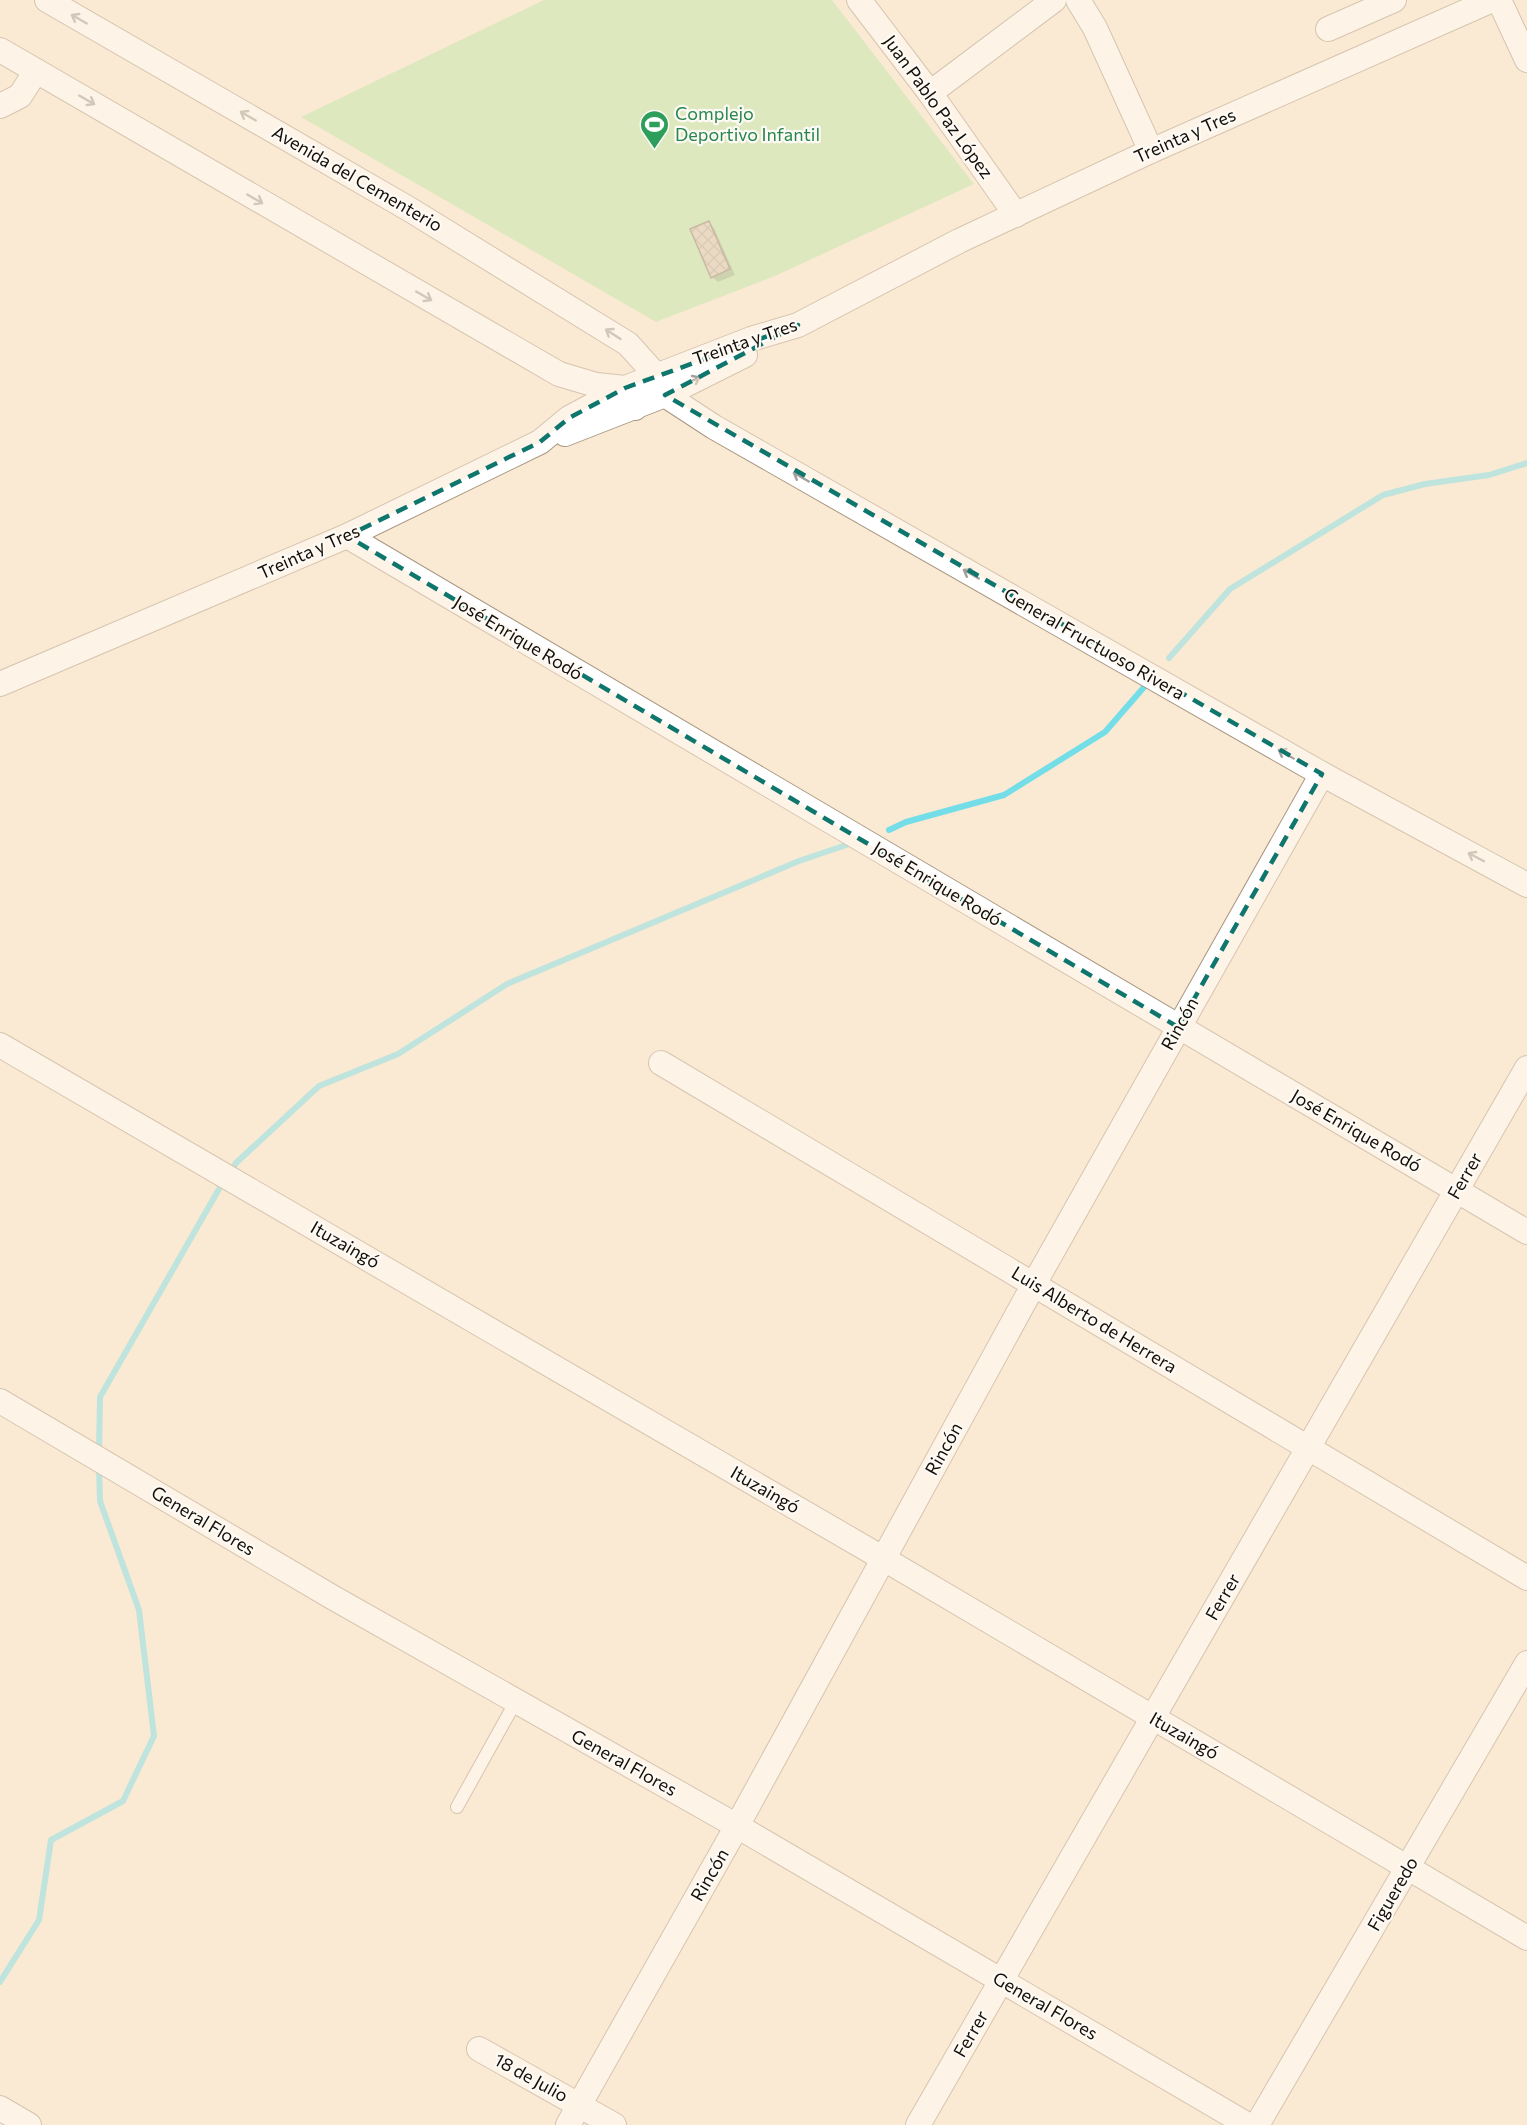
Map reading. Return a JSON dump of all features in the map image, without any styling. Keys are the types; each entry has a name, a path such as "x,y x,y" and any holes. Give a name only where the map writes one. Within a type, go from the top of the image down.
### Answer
{"street":[{"name":"Avenida del Cementerio","path":"46,0 409,209 583,315 628,344 660,385"},
{"name":"Juan Pablo Paz López","path":"859,0 930,93 1016,215"},
{"path":"930,93 1054,0"},
{"path":"1078,0 1095,28 1151,151"},
{"path":"1328,29 1394,0"},
{"name":"Treinta y Tres","path":"0,684 346,536 540,442 569,418 630,398 660,385 751,339 798,325 959,241 1151,151 1491,0"},
{"path":"1491,0 1527,60"},
{"path":"0,50 559,374 630,398"},
{"path":"0,106 20,96 36,71"},
{"name":"General Fructuoso Rivera","path":"660,385 714,427 1322,774 1527,885"},
{"name":"José Enrique Rodó","path":"346,536 1527,1232"},
{"name":"Rincón","path":"574,2115 737,1826 1034,1284 1322,774"},
{"name":"Ituzaingó","path":"0,1045 884,1559 1527,1938"},
{"name":"Luis Alberto de Herrera","path":"661,1063 1527,1578"},
{"name":"Ferrer","path":"918,2125 1527,1068"},
{"name":"General Flores","path":"0,1401 332,1598 737,1826 1248,2125"},
{"name":"Figueredo","path":"1257,2125 1527,1663"},
{"name":"18 de Julio","path":"479,2049 574,2115 614,2125"},
{"path":"0,2108 29,2125"}],"lane":[{"path":"457,1807 516,1701"}],"highlighted area":[{"path":"798,325 665,395 1322,774 1178,1027 347,536 540,442 569,418 625,388"}],"green space":[{"name":"Complejo Deportivo Infantil","path":"544,0 832,0 974,184 775,276 656,322 301,117"}],"building":[{"path":"709,221 730,269 711,278 690,229"}],"waterway":[{"path":"1169,658 1230,589 1383,495 1425,484 1489,475 1527,463"},
{"path":"889,830 906,822 1004,795 1105,732 1145,686"},
{"path":"229,1173 236,1163 319,1086 398,1054 507,984 799,861 852,843"},
{"path":"99,1454 100,1397 223,1182"},
{"path":"0,1982 39,1920 51,1840 123,1801 154,1736 139,1610 100,1501 99,1467"}],"place":[{"name":"Complejo Deportivo Infantil","path":"654,150"}]}
